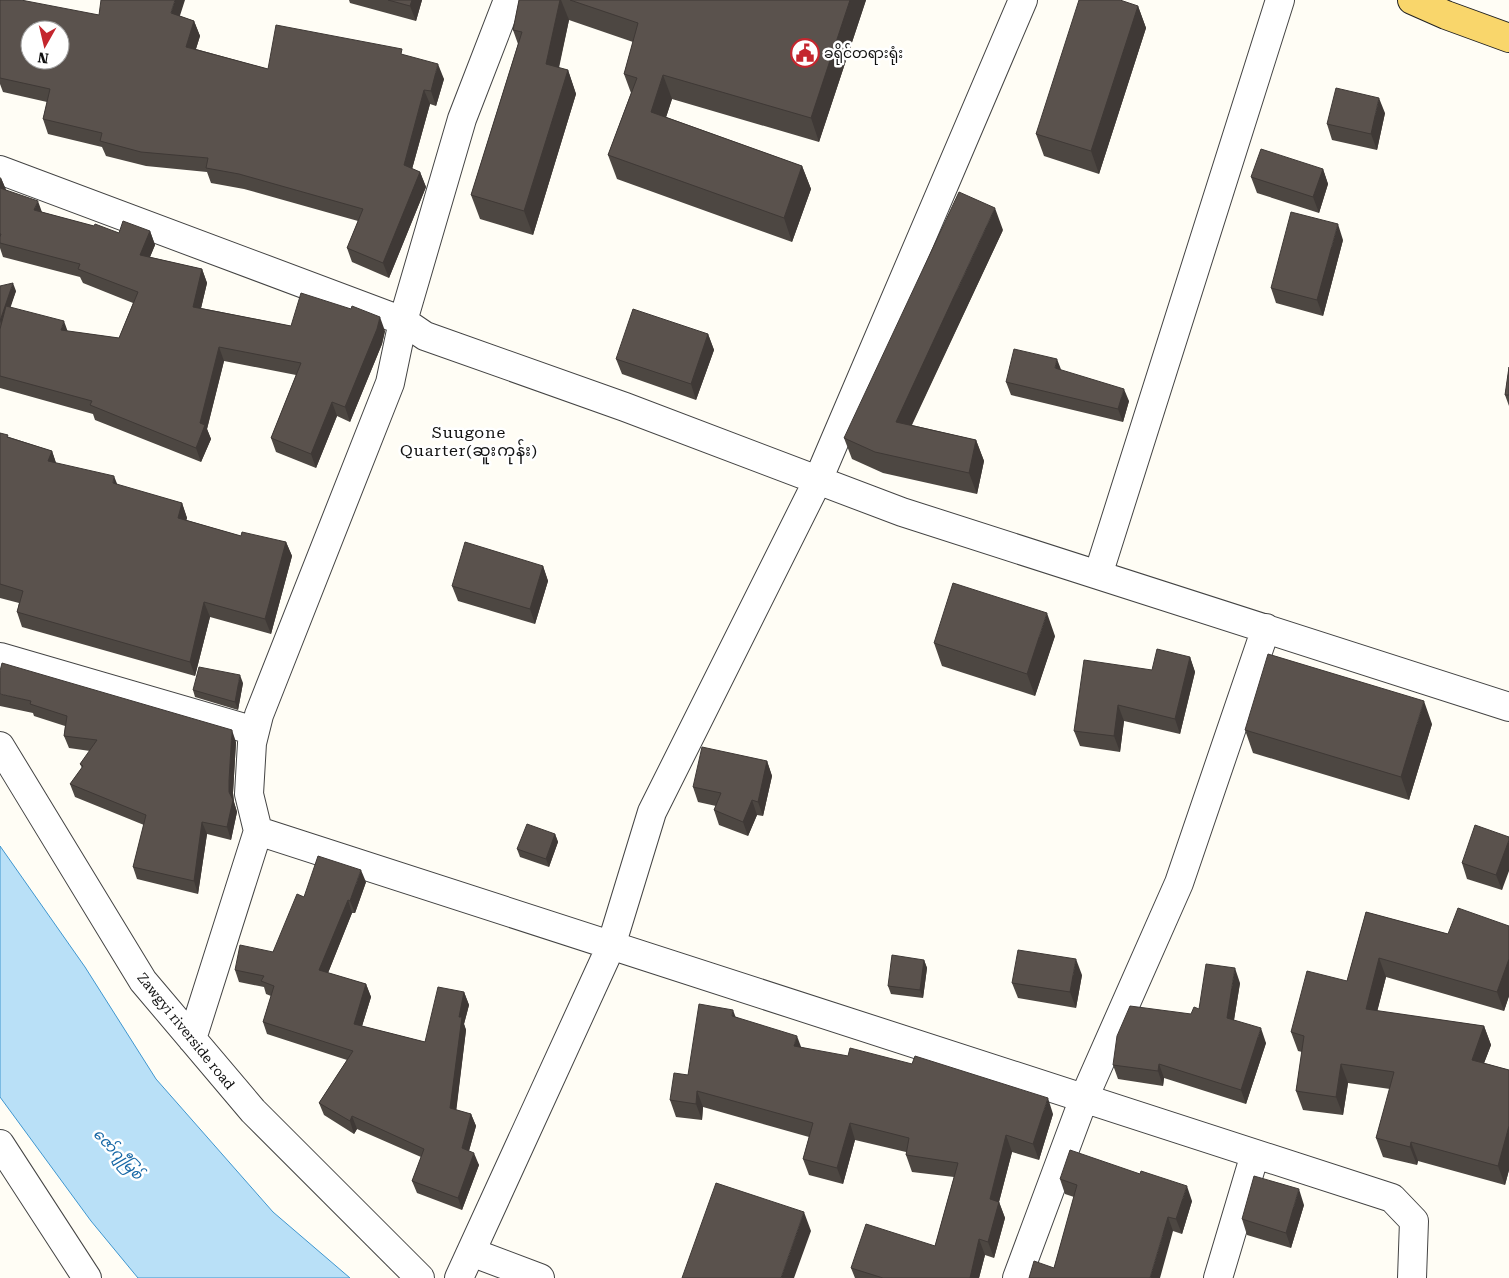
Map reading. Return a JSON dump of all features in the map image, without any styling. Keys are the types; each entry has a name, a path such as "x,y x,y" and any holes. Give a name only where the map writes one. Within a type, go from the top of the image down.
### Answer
{"main road":[{"path":"1412,0 1446,15 1509,38"}],"street":[{"path":"192,1039 258,832 249,794 252,743 259,715 390,383 403,321 462,119 508,0"},
{"path":"459,1278 611,946 652,812 818,480 1023,0"},
{"path":"1098,575 1280,0"},
{"path":"0,170 403,321 425,336 625,406 902,512 1509,707"},
{"path":"1017,1278 1084,1098 1179,883 1266,628"},
{"path":"0,657 255,731"},
{"name":"Zawgyi riverside road","path":"0,746 143,981 252,1111 420,1278"},
{"path":"258,832 1392,1198 1414,1221 1412,1278"},
{"path":"0,1144 87,1278"},
{"path":"1218,1278 1255,1154"},
{"path":"471,1252 540,1278"}],"water":[{"name":"ဇော်ဂျီမြစ်","path":"0,846 85,967 156,1079 273,1212 350,1278 138,1278 91,1221 0,1097"}],"building":[{"path":"0,0 21,0 99,15 101,0 175,0 171,13 194,21 186,47 268,69 276,25 402,49 401,54 438,64 431,91 424,90 404,165 420,172 383,263 347,248 363,209 239,174 206,168 208,158 141,152 100,141 102,133 43,119 50,89 0,78"},
{"path":"388,0 412,0 410,6"},
{"path":"519,0 560,0 546,64 568,70 524,211 471,195 522,32 513,30"},
{"path":"570,0 850,0 811,118 663,75 651,112 802,166 784,218 608,155 637,78 624,74 638,23"},
{"path":"1079,0 1120,0 1138,6 1091,151 1036,134"},
{"path":"1336,88 1379,98 1371,134 1327,124"},
{"path":"1261,149 1323,169 1313,197 1251,177"},
{"path":"0,188 38,201 34,210 94,226 95,224 119,233 123,221 150,231 140,255 202,269 193,307 291,326 301,293 351,309 352,306 380,317 377,329 345,407 332,402 311,454 271,438 301,363 219,347 200,423 205,425 196,448 90,405 92,401 0,376 0,329 6,306 64,321 61,330 119,338 138,292 78,269 80,264 0,243"},
{"path":"959,192 995,208 896,422 976,440 969,473 875,452 844,438"},
{"path":"1291,212 1338,224 1317,300 1271,288"},
{"path":"13,283 0,321 0,286"},
{"path":"633,309 708,334 691,384 616,359"},
{"path":"1014,349 1057,359 1055,368 1124,389 1118,409 1006,382"},
{"path":"1509,367 1509,395 1505,395"},
{"path":"0,433 52,451 48,461 114,476 113,483 182,503 178,518 241,536 242,532 286,542 265,619 204,602 190,662 17,612 23,591 0,584"},
{"path":"465,542 543,566 530,609 452,586"},
{"path":"953,583 1047,613 1027,674 934,643"},
{"path":"1157,649 1190,657 1175,719 1118,705 1114,736 1074,731 1084,660 1152,670"},
{"path":"1268,654 1424,701 1401,777 1245,730"},
{"path":"2,663 232,730 229,792 233,800 227,827 202,822 194,881 133,867 146,815 70,784 83,766 80,764 97,740 64,736 67,716 30,704 31,701 0,694"},
{"path":"199,667 240,675 235,702 193,690"},
{"path":"702,747 767,761 758,802 752,800 743,822 714,810 721,793 693,787"},
{"path":"527,824 555,834 546,859 517,849"},
{"path":"1475,825 1509,837 1496,875 1462,863"},
{"path":"318,856 361,870 350,901 348,900 319,970 366,984 354,1024 425,1042 438,987 464,992 459,1017 462,1017 450,1108 471,1114 462,1148 474,1153 458,1198 412,1181 424,1149 352,1116 350,1121 319,1103 353,1051 263,1022 274,986 261,981 264,976 235,970 240,945 273,952 297,894 304,897"},
{"path":"1458,908 1509,926 1509,959 1497,992 1379,958 1366,1009 1484,1026 1472,1060 1509,1070 1509,1126 1498,1166 1411,1142 1410,1147 1376,1138 1394,1072 1341,1064 1336,1097 1296,1091 1304,1036 1291,1032 1307,971 1347,981 1366,912 1448,934"},
{"path":"1018,950 1076,959 1070,992 1012,983"},
{"path":"892,955 924,960 920,990 888,986"},
{"path":"1206,964 1235,968 1227,1018 1261,1028 1241,1090 1159,1064 1158,1071 1113,1065 1117,1036 1130,1006 1191,1014 1194,1007 1199,1009"},
{"path":"699,1004 733,1010 732,1016 797,1036 794,1046 848,1056 850,1048 912,1064 915,1056 1048,1098 1033,1144 1006,1135 990,1199 999,1202 988,1242 979,1239 970,1278 883,1278 851,1268 866,1224 935,1246 958,1163 906,1155 909,1138 850,1123 837,1168 803,1159 813,1123 697,1091 696,1104 670,1100 674,1073 688,1075"},
{"path":"1070,1150 1140,1174 1141,1171 1187,1186 1176,1219 1168,1217 1150,1278 1029,1278 1034,1261 1054,1268 1077,1185 1060,1179"},
{"path":"1254,1176 1299,1189 1286,1233 1242,1219"},
{"path":"716,1183 804,1212 781,1278 682,1278"}],"place":[{"name":"ခရိုင်တရားရုံး","path":"805,53"}],"district":[{"name":"Suugone Quarter(ဆူးကုန်း)","path":"469,441"}]}
